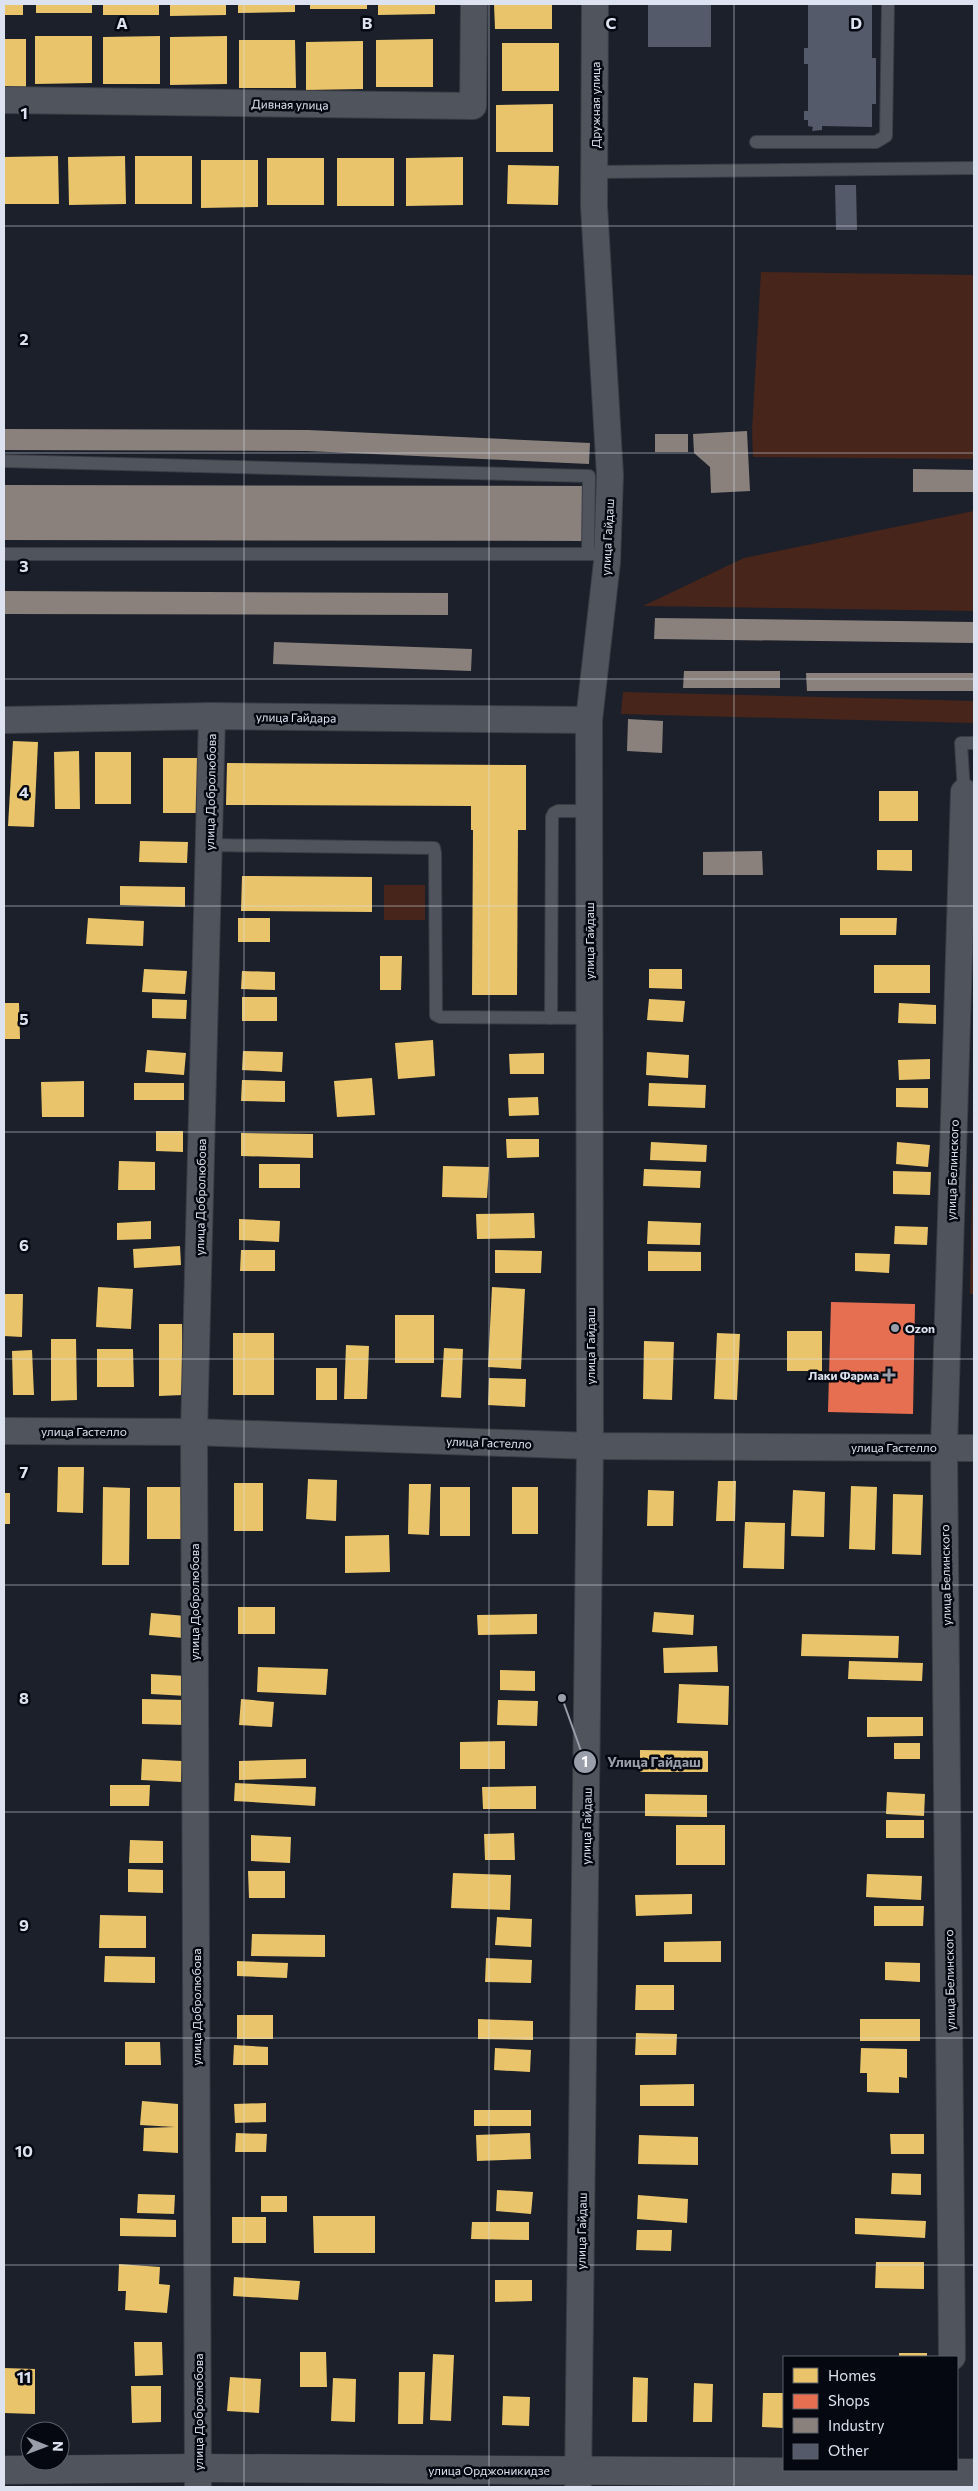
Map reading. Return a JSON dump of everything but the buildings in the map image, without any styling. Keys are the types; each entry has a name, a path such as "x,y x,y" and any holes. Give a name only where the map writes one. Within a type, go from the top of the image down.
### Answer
{"street":[{"name":"Дивная улица","path":"4,100 473,106 474,4"},
{"name":"Дружная улица","path":"594,206 595,4"},
{"name":"улица Гайдаш","path":"579,2479 590,1446 589,720 598,554 610,476 594,206"},
{"name":"улица Гайдара","path":"4,720 212,716 589,720"},
{"name":"улица Добролюбова","path":"198,2478 194,1432 212,716"},
{"name":"улица Белинского","path":"952,2356 944,1448 964,792"},
{"name":"улица Гастелло","path":"4,1431 194,1432 590,1446 974,1448"},
{"name":"улица Орджоникидзе","path":"4,2470 198,2478 579,2479 960,2472"}],"lane":[{"path":"756,142 876,142 886,136 888,4"},
{"path":"594,172 974,168"},
{"path":"4,462 589,476 598,554 4,554"},
{"path":"964,792 961,743 974,743"},
{"path":"551,1018 552,817 558,811 589,811"},
{"path":"208,845 434,848 436,853 436,1015 440,1017 590,1018"}],"shaded area":[{"path":"761,272 974,275 974,459 753,457 752,431"},
{"path":"974,511 974,611 643,606 744,558"},
{"path":"623,692 974,701 974,723 621,714"},
{"path":"384,885 425,885 425,920 384,920"},
{"path":"974,1102 974,1294 970,1294"}],"place":[{"name":"Ozon","path":"895,1328"},
{"name":"Лаки Фарма","path":"889,1375"},
{"name":"Улица Гайдаш","path":"562,1698"}]}
